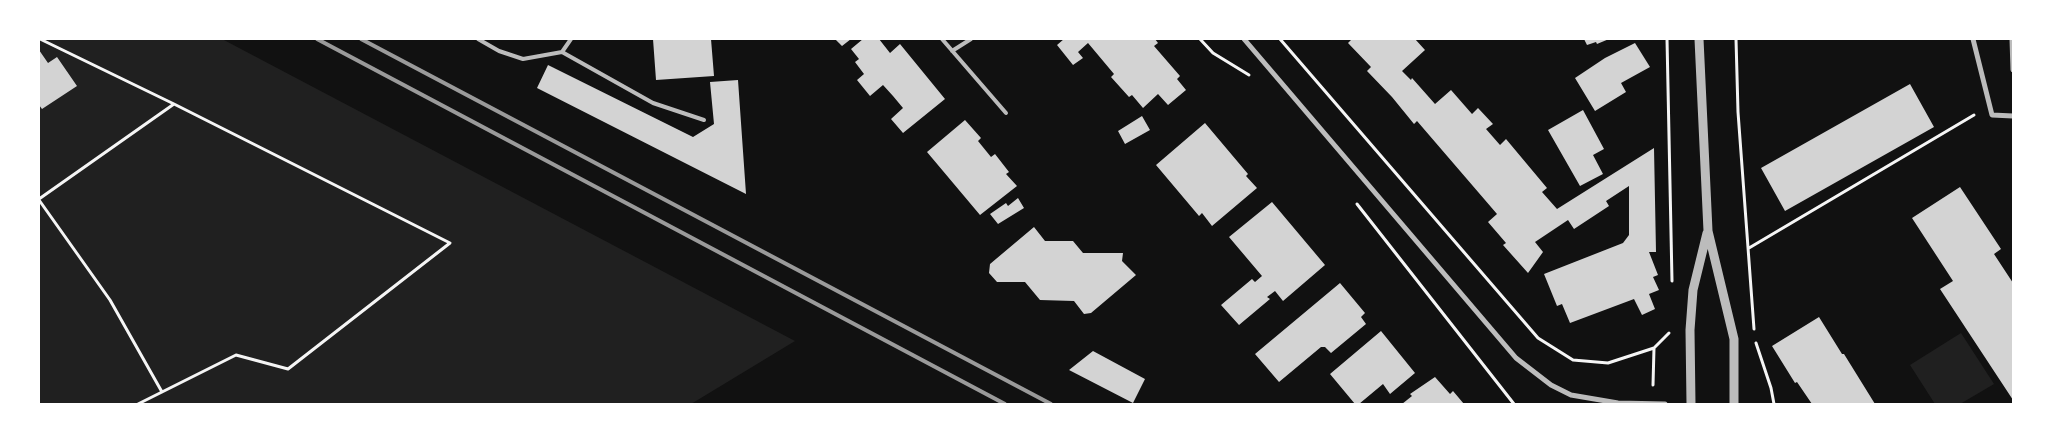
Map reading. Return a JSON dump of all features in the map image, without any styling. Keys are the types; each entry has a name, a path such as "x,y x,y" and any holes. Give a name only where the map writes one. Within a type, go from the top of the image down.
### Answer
{"street":[{"path":"1244,39 1516,358 1551,385 1571,395 1618,403 1665,404"},
{"path":"1699,39 1708,231 1734,339 1734,404"},
{"path":"1974,39 1992,115 2013,116"},
{"path":"2012,39 2013,70"},
{"path":"1690,404 1690,330 1693,290 1708,231"}],"lane":[{"path":"478,39 499,51 523,60 562,52 653,103 704,120"},
{"path":"562,52 571,39"},
{"path":"942,39 1006,113"},
{"path":"952,51 971,39"}],"path":[{"path":"40,39 450,243 288,369 236,356 138,404"},
{"path":"1200,39 1213,53 1252,77"},
{"path":"1280,39 1538,338 1573,360 1608,364 1654,348 1673,327"},
{"path":"1668,39 1673,288"},
{"path":"1736,39 1738,112 1756,345 1771,388 1774,404"},
{"path":"162,392 110,300 39,200 174,104"},
{"path":"1749,248 1990,106"},
{"path":"1357,203 1514,404"},
{"path":"1652,404 1654,348"}],"shaded area":[{"path":"39,39 222,39 795,341 691,404 39,404"},
{"path":"1961,333 1994,384 1960,404 1935,404 1910,365"}],"building":[{"path":"653,39 711,39 714,76 656,80"},
{"path":"835,39 851,39 842,46"},
{"path":"863,39 879,39 890,53 900,44 945,99 903,133 891,119 903,108 893,96 883,85 870,96 857,80 864,74 855,62 859,59 851,49"},
{"path":"1064,39 1155,39 1158,43 1154,46 1180,76 1177,79 1186,90 1168,105 1158,94 1143,108 1132,95 1129,97 1111,77 1114,74 1088,43 1078,52 1083,58 1073,65 1057,45"},
{"path":"1352,39 1415,39 1425,50 1402,71 1411,80 1412,78 1435,104 1451,90 1472,114 1478,108 1493,124 1486,129 1500,145 1506,139 1547,188 1542,192 1557,209 1654,148 1656,252 1649,252 1658,275 1653,277 1659,290 1649,294 1655,309 1642,315 1634,299 1570,323 1562,304 1557,306 1544,274 1623,243 1629,235 1629,186 1606,201 1609,206 1574,229 1568,220 1535,242 1543,252 1528,273 1503,245 1506,243 1488,222 1497,214 1417,121 1414,124 1367,71 1371,67 1348,43"},
{"path":"1584,39 1609,39 1597,44 1596,42 1587,45"},
{"path":"1635,43 1650,67 1621,83 1626,92 1595,111 1575,78 1605,58"},
{"path":"39,50 48,63 57,57 77,86 42,109 39,105"},
{"path":"548,65 693,137 714,124 710,82 738,80 746,194 537,88"},
{"path":"1910,84 1934,127 1785,211 1761,168"},
{"path":"1583,110 1604,149 1593,155 1603,174 1580,186 1548,130"},
{"path":"1142,116 1150,130 1125,144 1118,131"},
{"path":"965,120 981,138 978,141 991,157 995,154 1009,172 1006,174 1017,186 980,215 927,152"},
{"path":"1205,123 1248,174 1246,176 1257,188 1212,226 1202,213 1199,216 1156,165"},
{"path":"1960,187 2001,249 1994,254 2013,283 2013,400 1940,289 1953,281 1912,218"},
{"path":"1018,198 1024,208 998,224 990,214 1006,203 1008,206"},
{"path":"1272,202 1325,265 1283,301 1275,291 1267,297 1270,299 1239,325 1221,305 1252,279 1255,282 1262,276 1229,237"},
{"path":"1034,227 1045,241 1073,241 1083,253 1123,253 1122,261 1136,275 1091,313 1084,314 1074,301 1040,300 1025,282 997,282 989,273 990,264"},
{"path":"1340,283 1365,313 1361,317 1366,324 1331,353 1325,347 1321,347 1279,382 1255,354"},
{"path":"1819,317 1875,404 1812,404 1797,382 1795,383 1772,346"},
{"path":"1381,331 1415,373 1390,394 1383,384 1359,404 1355,404 1330,374"},
{"path":"1093,351 1145,379 1133,403 1069,370"},
{"path":"1435,377 1450,394 1453,391 1464,404 1402,404 1412,396 1410,394"}],"railway":[{"path":"317,39 1005,404"},
{"path":"361,39 1051,404"}]}
